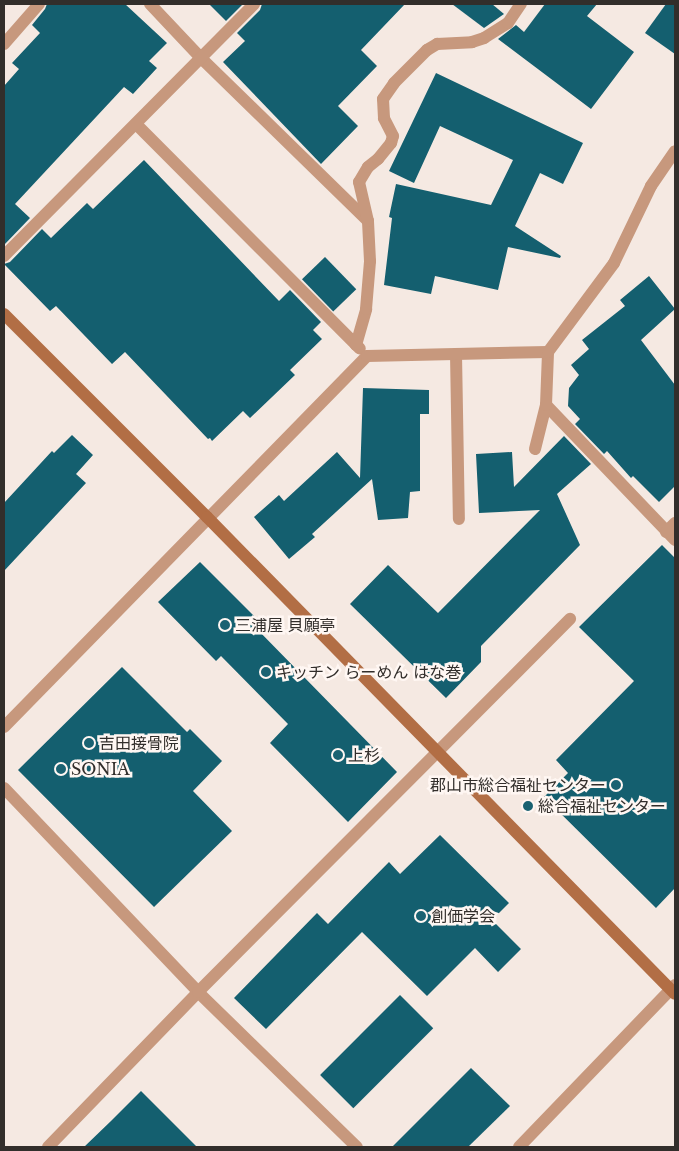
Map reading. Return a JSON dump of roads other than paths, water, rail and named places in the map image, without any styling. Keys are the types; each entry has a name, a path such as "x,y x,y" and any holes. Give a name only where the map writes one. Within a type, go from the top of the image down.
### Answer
{"street":[{"path":"4,44 39,4"},
{"path":"150,4 201,58 368,221"},
{"path":"4,256 254,4"},
{"path":"356,345 366,309 370,261 368,221 359,182 368,167 378,159 391,143 393,136 382,107 383,99 394,83 426,50 437,44 472,42 490,35 508,23 521,4"},
{"path":"136,124 367,356"},
{"path":"535,449 546,406 548,352 614,263 651,186 675,151"},
{"path":"4,314 674,989 519,1147"},
{"path":"4,727 207,517 367,356 548,352"},
{"path":"456,354 459,519"},
{"path":"546,406 672,532"},
{"path":"48,1147 198,992 570,620"},
{"path":"4,788 198,992 357,1147"}],"place":[{"name":"三浦屋 貝願亭","path":"225,625"},
{"name":"キッチン らーめん はな巻","path":"266,672"},
{"name":"吉田接骨院","path":"89,743"},
{"name":"上杉","path":"338,755"},
{"name":"SONIA","path":"61,769"},
{"name":"郡山市総合福祉センター","path":"616,785"},
{"name":"総合福祉センター","path":"528,806"},
{"name":"創価学会","path":"421,916"}]}
